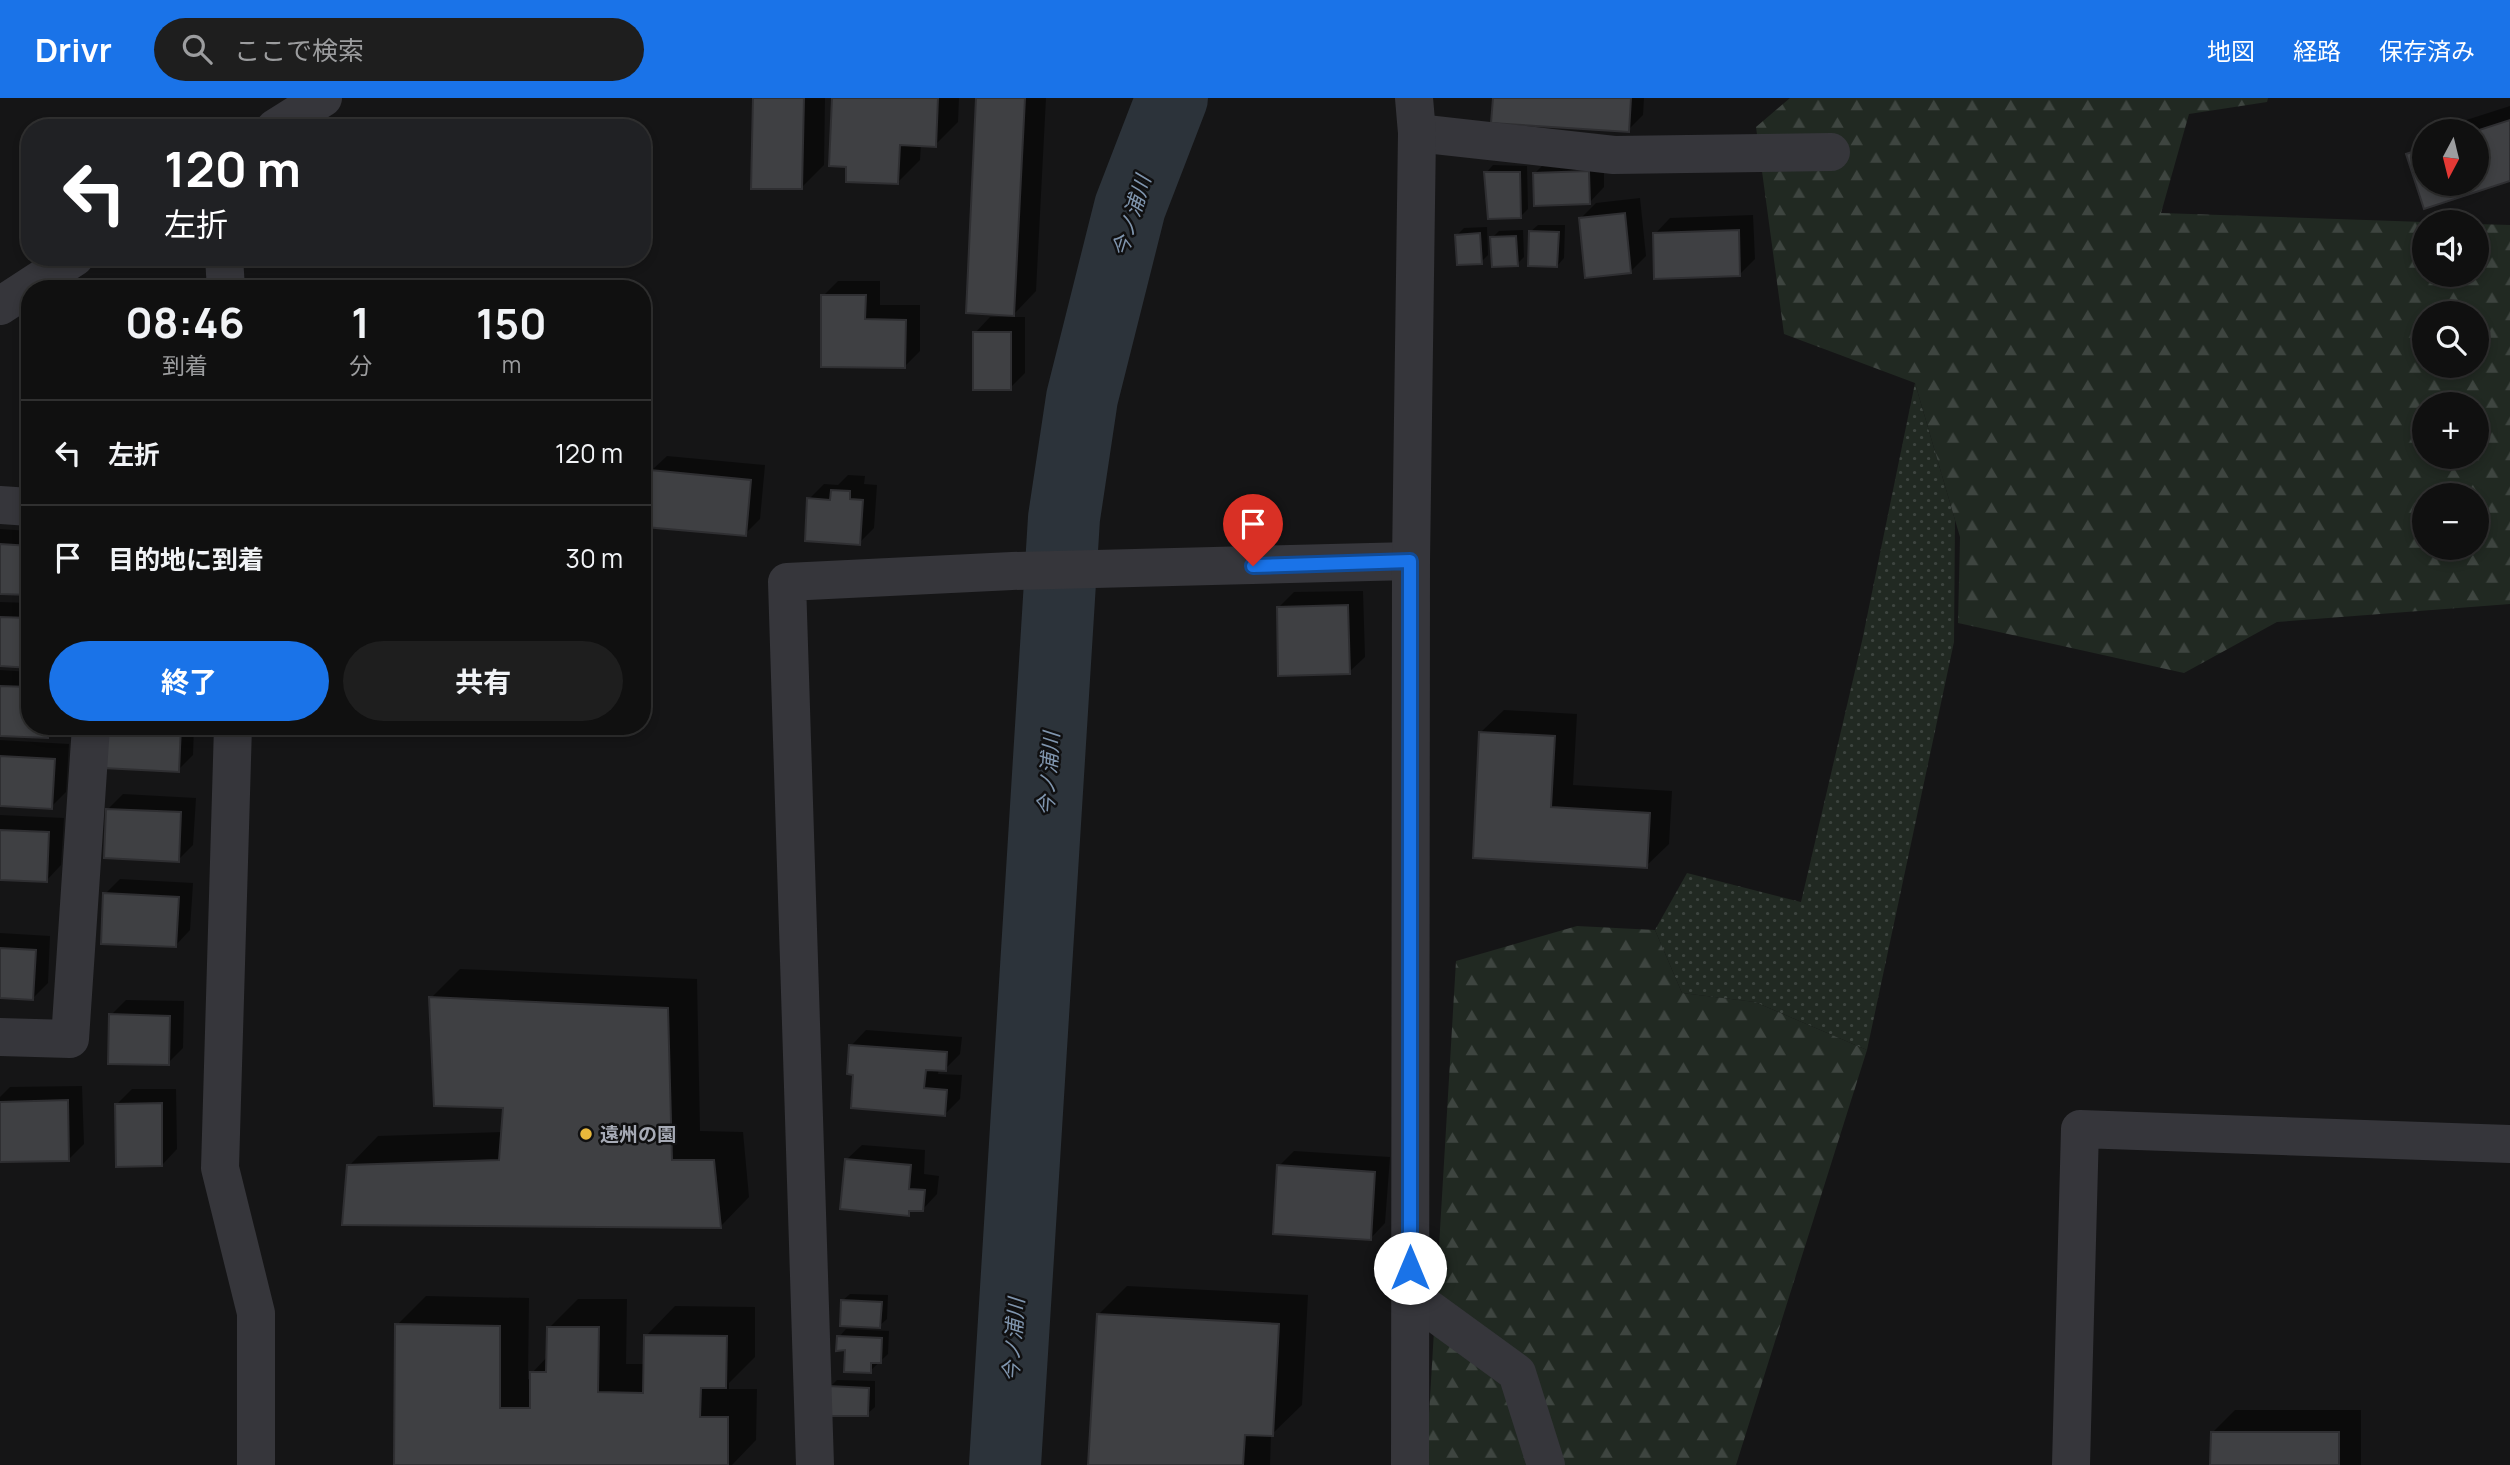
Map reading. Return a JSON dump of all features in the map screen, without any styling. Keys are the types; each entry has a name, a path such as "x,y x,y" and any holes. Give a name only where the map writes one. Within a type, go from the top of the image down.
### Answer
{"street":[{"path":"289,119 323,98"},
{"path":"1410,1465 1410,561 1415,116 1614,155 1831,152"},
{"path":"40,280 61,266"},
{"path":"0,306 21,292"},
{"path":"0,505 21,506"},
{"path":"816,1465 787,582 1012,571 1410,561"},
{"path":"0,1037 71,1039 90,735"},
{"path":"233,735 220,1168 256,1313 256,1465"},
{"path":"2071,1465 2080,1129 2510,1144"},
{"path":"1410,1295 1517,1373 1546,1465"}],"green space":[{"path":"1790,98 2268,98 2267,102 2189,114 2161,213 2412,222 2412,287 2489,287 2489,224 2510,225 2510,604 2277,622 2184,673 1958,623 1960,537 1915,383 1784,334 1756,127"},
{"path":"1915,383 1955,520 1954,642 1867,1050 1755,1002 1682,993 1655,930 1687,873 1801,902 1862,641"},
{"path":"1577,926 1655,930 1682,993 1755,1002 1867,1050 1736,1465 1426,1465 1456,961"}],"building":[{"path":"753,98 804,98 802,189 751,189"},
{"path":"832,98 938,98 936,147 900,145 898,184 846,182 846,167 829,166"},
{"path":"976,98 1025,98 1014,316 966,313"},
{"path":"1493,98 1631,98 1629,132 1491,123"},
{"path":"2510,120 2510,181 2489,188 2489,127"},
{"path":"2412,152 2412,172 2406,154"},
{"path":"1589,171 1590,204 1534,206 1533,173"},
{"path":"1484,172 1520,172 1521,218 1488,219"},
{"path":"2420,196 2464,196 2424,209"},
{"path":"1625,213 1631,273 1585,278 1579,218"},
{"path":"1739,230 1740,276 1654,279 1653,233"},
{"path":"1529,231 1559,232 1557,267 1528,266"},
{"path":"1480,233 1482,264 1457,265 1455,235"},
{"path":"1516,236 1518,266 1492,267 1490,237"},
{"path":"821,295 866,295 865,319 906,320 905,368 821,367"},
{"path":"973,332 1011,332 1011,390 973,390"},
{"path":"651,470 751,480 746,536 651,528"},
{"path":"831,490 850,491 850,499 863,500 860,545 805,541 807,498 830,500"},
{"path":"0,544 21,545 21,595 0,594"},
{"path":"1348,605 1350,674 1278,676 1277,607"},
{"path":"0,617 21,618 21,667 0,666"},
{"path":"0,686 21,687 21,735 48,735 48,738 0,736"},
{"path":"1479,732 1555,736 1551,807 1650,813 1647,868 1473,858"},
{"path":"105,735 181,735 179,772 103,768"},
{"path":"0,756 55,759 52,809 0,806"},
{"path":"106,809 181,812 179,862 104,858"},
{"path":"0,830 49,832 47,882 0,880"},
{"path":"103,893 179,897 176,947 101,944"},
{"path":"0,948 36,950 33,1000 0,998"},
{"name":"遠州の園","path":"429,997 668,1008 672,1160 714,1160 721,1228 342,1225 347,1165 499,1160 503,1108 434,1106"},
{"path":"109,1014 170,1016 169,1065 108,1064"},
{"path":"849,1045 947,1052 946,1071 926,1070 924,1088 947,1090 945,1116 851,1108 853,1075 847,1074"},
{"path":"68,1100 69,1161 0,1162 0,1102"},
{"path":"162,1103 162,1166 116,1167 115,1104"},
{"path":"845,1159 911,1165 909,1189 925,1190 923,1211 909,1211 909,1216 840,1209"},
{"path":"1277,1165 1375,1172 1371,1240 1273,1234"},
{"path":"841,1300 882,1302 880,1328 840,1326"},
{"path":"1097,1314 1279,1324 1273,1436 1245,1435 1243,1465 1088,1465"},
{"path":"395,1324 500,1326 500,1408 530,1408 530,1372 546,1372 547,1327 599,1327 598,1392 643,1393 644,1335 727,1336 726,1388 701,1388 700,1417 728,1417 728,1465 394,1465"},
{"path":"837,1336 882,1338 881,1363 871,1363 871,1373 844,1372 845,1350 836,1351"},
{"path":"828,1386 869,1388 868,1416 827,1416"},
{"path":"2211,1432 2339,1432 2339,1465 2210,1465"}],"waterway":[{"name":"今ノ浦川","path":"1005,1465 1064,518 1082,398 1130,207 1172,98"}],"place":[{"name":"遠州の園","path":"586,1134"}],"route":[{"path":"1253,566 1410,561 1410,1268"}]}
